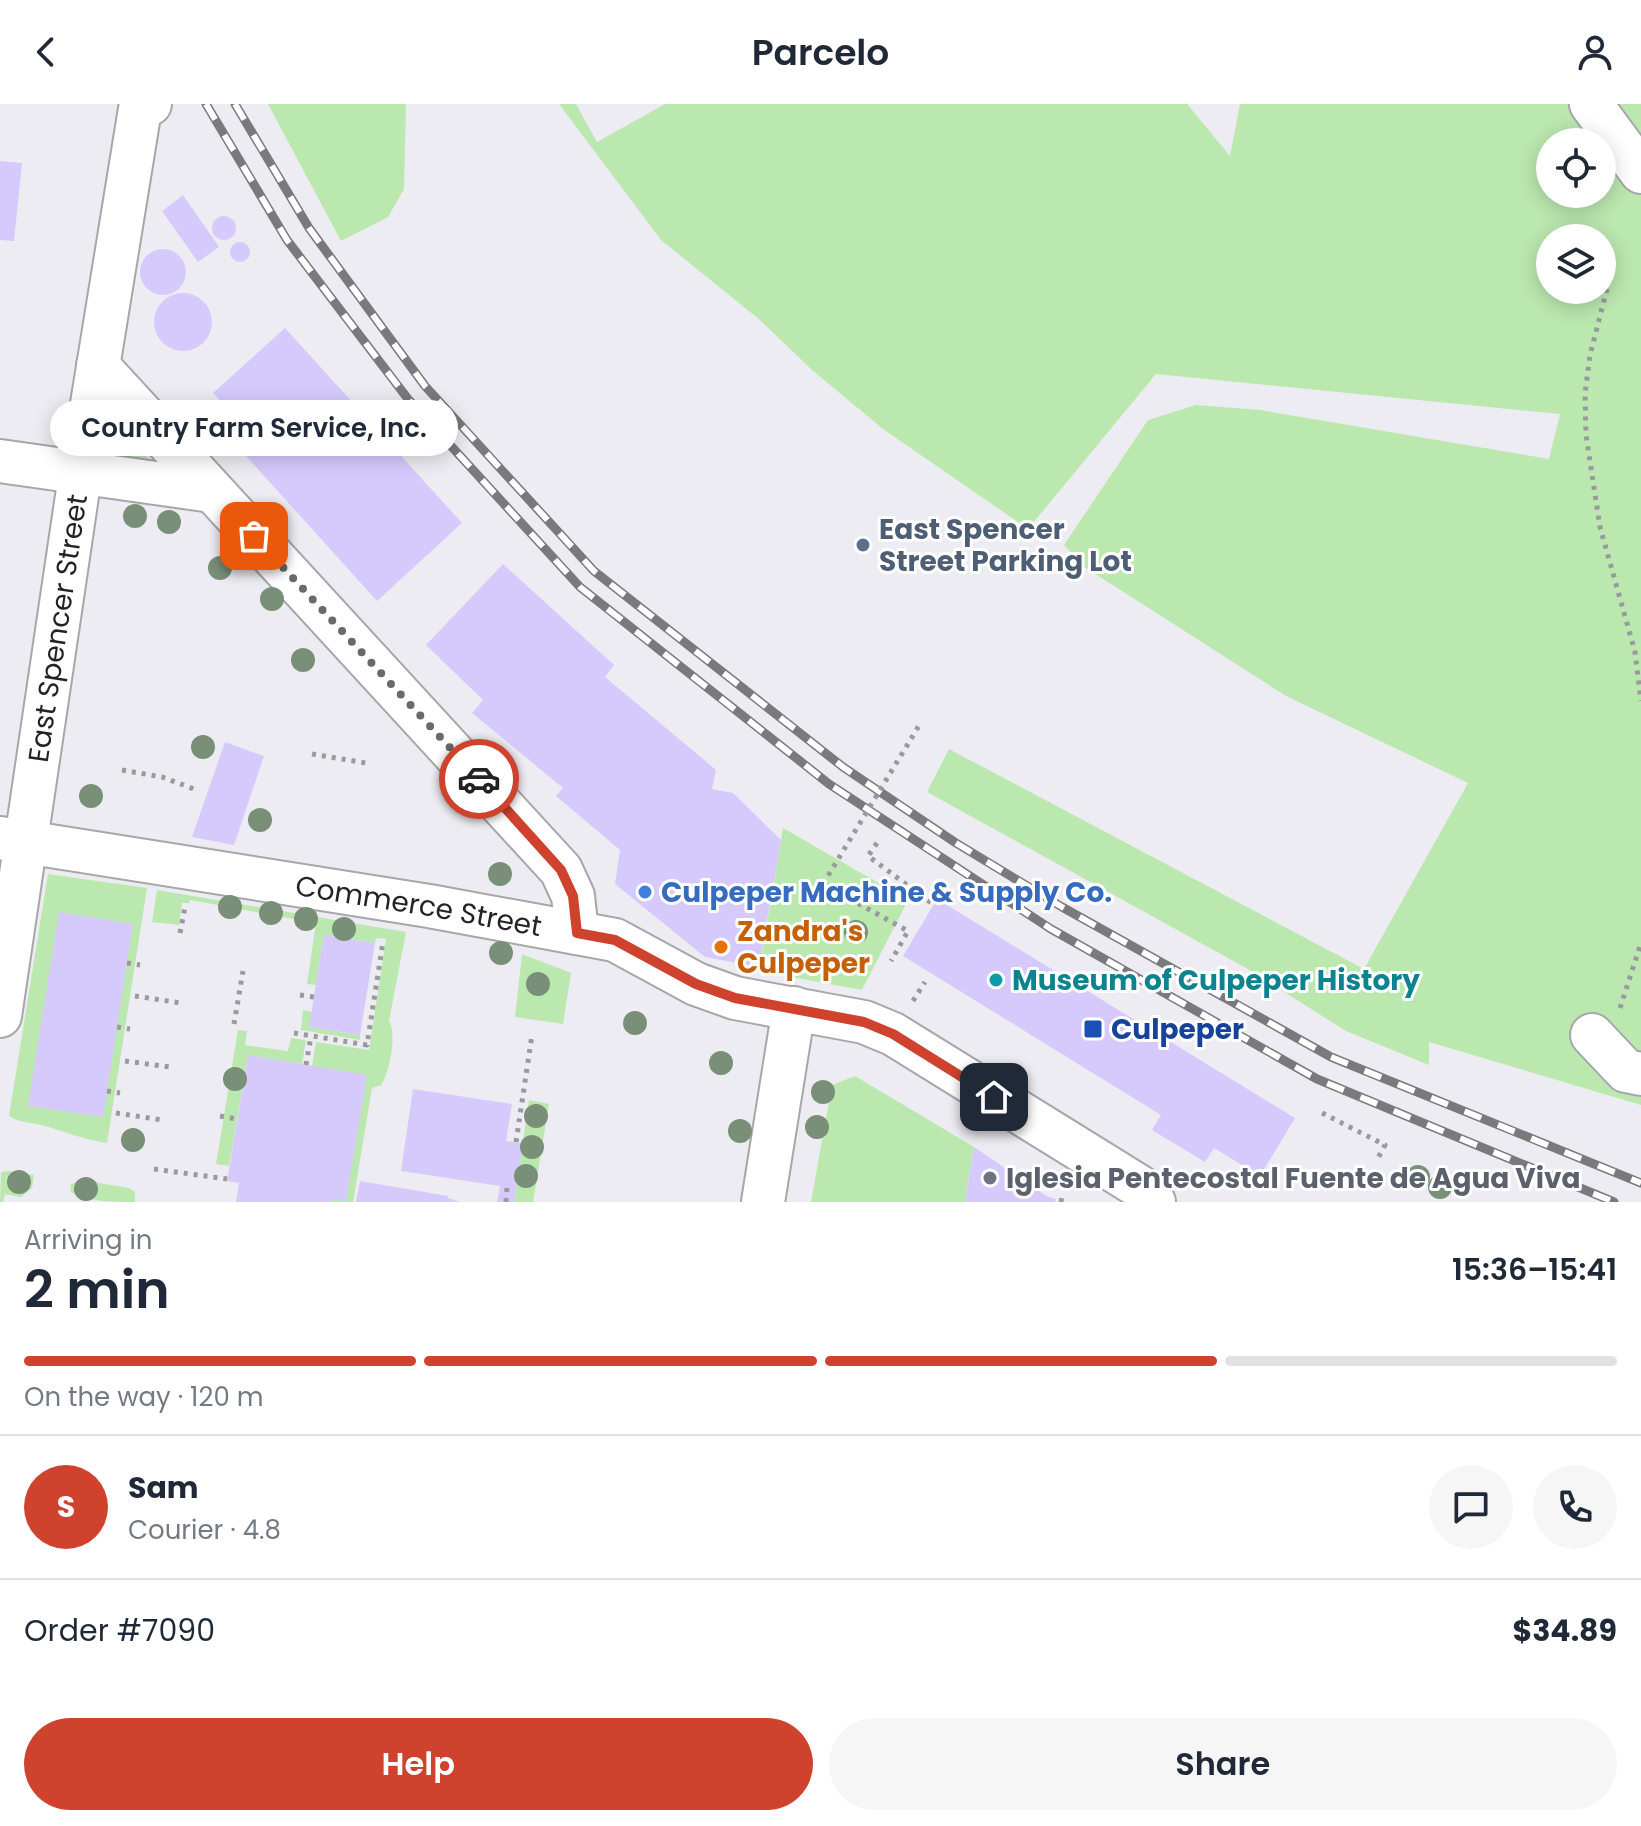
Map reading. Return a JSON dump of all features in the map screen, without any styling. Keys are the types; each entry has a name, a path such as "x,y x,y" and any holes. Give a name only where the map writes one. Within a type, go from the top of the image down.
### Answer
{"street":[{"path":"1591,104 1641,172"},
{"name":"East Spencer Street","path":"0,1016 13,840 81,473 143,106"},
{"path":"98,366 561,870 573,896 577,933"},
{"path":"0,461 212,491"},
{"name":"Commerce Street","path":"13,840 429,906 615,940 696,984 735,998 864,1022 893,1034 1145,1190 1154,1202"},
{"path":"763,1202 794,1008"}],"path":[{"path":"1603,304 1590,355 1585,394 1586,435 1600,527 1635,652 1641,701"},
{"path":"891,961 908,931 823,884 920,724"},
{"path":"312,754 366,763"},
{"path":"122,770 162,777 194,789"},
{"path":"877,843 868,856 934,905"},
{"path":"180,933 186,904"},
{"path":"294,1033 367,1045 383,942"},
{"path":"1614,1054 1641,943"},
{"path":"127,963 140,965"},
{"path":"234,1024 243,971"},
{"path":"300,995 314,997"},
{"path":"135,996 181,1003"},
{"path":"117,1027 130,1029"},
{"path":"516,1142 532,1035"},
{"path":"306,1065 311,1036"},
{"path":"125,1061 170,1067"},
{"path":"107,1091 120,1093"},
{"path":"116,1113 162,1120"},
{"path":"1322,1113 1385,1145 1377,1160"},
{"path":"220,1116 237,1119"},
{"path":"154,1169 227,1179"},
{"path":"506,1202 507,1187"}],"green space":[{"path":"268,104 406,104 404,189 388,217 341,241"},
{"path":"559,104 576,104 597,142 665,104 1187,104 1230,156 1240,104 1641,104 1641,1105 1429,1042 1429,1065 1346,1031 1246,968 927,792 949,749 1364,969 1468,783 1286,696 1086,568 1064,545 1148,420 1196,405 1260,410 1549,459 1560,414 1156,374 1028,529 883,429 812,370 760,320 661,240"},
{"path":"118,430 123,431 154,465 112,460"},
{"path":"783,828 908,900 862,990 759,971"},
{"path":"48,874 147,888 107,1143 9,1116"},
{"path":"157,890 406,932 389,1021 392,1035 390,1062 381,1085 372,1088 353,1202 331,1202 312,1066 316,1042 369,1050 386,939 376,938 375,943 324,935 316,985 307,984 316,923 190,900 189,903 182,903 179,925 152,922"},
{"path":"522,954 571,973 563,1024 515,1017"},
{"path":"303,1010 312,1012 310,1027 360,1035 360,1040 301,1030"},
{"path":"238,1030 247,1031 245,1045 288,1051 291,1038 306,1040 302,1064 248,1055 229,1166 216,1164"},
{"path":"855,1076 974,1147 965,1202 811,1202 832,1085"},
{"path":"529,1100 549,1104 533,1202 514,1202"},
{"path":"1,1172 34,1175 32,1188 21,1197 5,1194 3,1202 0,1202"},
{"path":"80,1180 129,1188 135,1192 135,1202 101,1201 77,1195 71,1192 70,1185"}],"building":[{"path":"0,161 22,163 14,241 0,240"},
{"path":"183,195 219,247 198,262 162,211"},
{"path":"224,216 235,223 236,228 229,239 224,240 213,233 212,228 219,217"},
{"path":"240,242 247,245 250,252 247,259 240,262 233,259 230,252 233,245"},
{"path":"163,249 179,256 186,272 179,288 163,295 147,288 140,272 147,256"},
{"path":"183,293 204,301 212,322 204,343 183,351 162,343 154,322 162,301"},
{"path":"285,328 462,523 377,601 219,426 232,414 213,393"},
{"path":"503,564 614,665 605,677 716,770 712,789 733,793 781,840 759,967 705,957 615,884 620,850 556,796 563,788 472,713 483,700 426,645"},
{"path":"225,742 264,756 234,845 192,837"},
{"path":"937,899 1295,1118 1260,1176 1214,1148 1205,1162 1152,1130 1161,1115 903,956"},
{"path":"59,912 133,924 103,1117 28,1106"},
{"path":"324,935 375,943 360,1035 309,1027"},
{"path":"248,1055 367,1075 346,1201 236,1202 239,1183 227,1181"},
{"path":"413,1089 512,1104 506,1141 523,1143 514,1202 497,1202 500,1186 401,1171"},
{"path":"974,1147 1048,1197 1056,1199 1055,1202 965,1202"},
{"path":"360,1181 448,1196 460,1202 356,1202"}],"railway":[{"path":"206,104 287,240 408,399 580,587 829,784 1051,929 1317,1079 1614,1202"},
{"path":"235,104 309,228 425,386 594,571 843,767 956,843 1062,907 1331,1057 1641,1183"}],"way so far":[{"path":"254,536 479,779"}],"place":[{"name":"Country Farm Service, Inc.","path":"254,536"},
{"name":"East Spencer Street Parking Lot","path":"863,545"},
{"name":"Culpeper Machine & Supply Co.","path":"645,892"},
{"name":"Zandra's Culpeper","path":"721,947"},
{"name":"Museum of Culpeper History","path":"996,980"},
{"name":"Culpeper","path":"1093,1029"},
{"name":"Iglesia Pentecostal Fuente de Agua Viva","path":"990,1178"}],"route":[{"path":"479,779 561,870 573,896 577,933 615,940 696,984 735,998 864,1022 893,1034 994,1097"}]}
